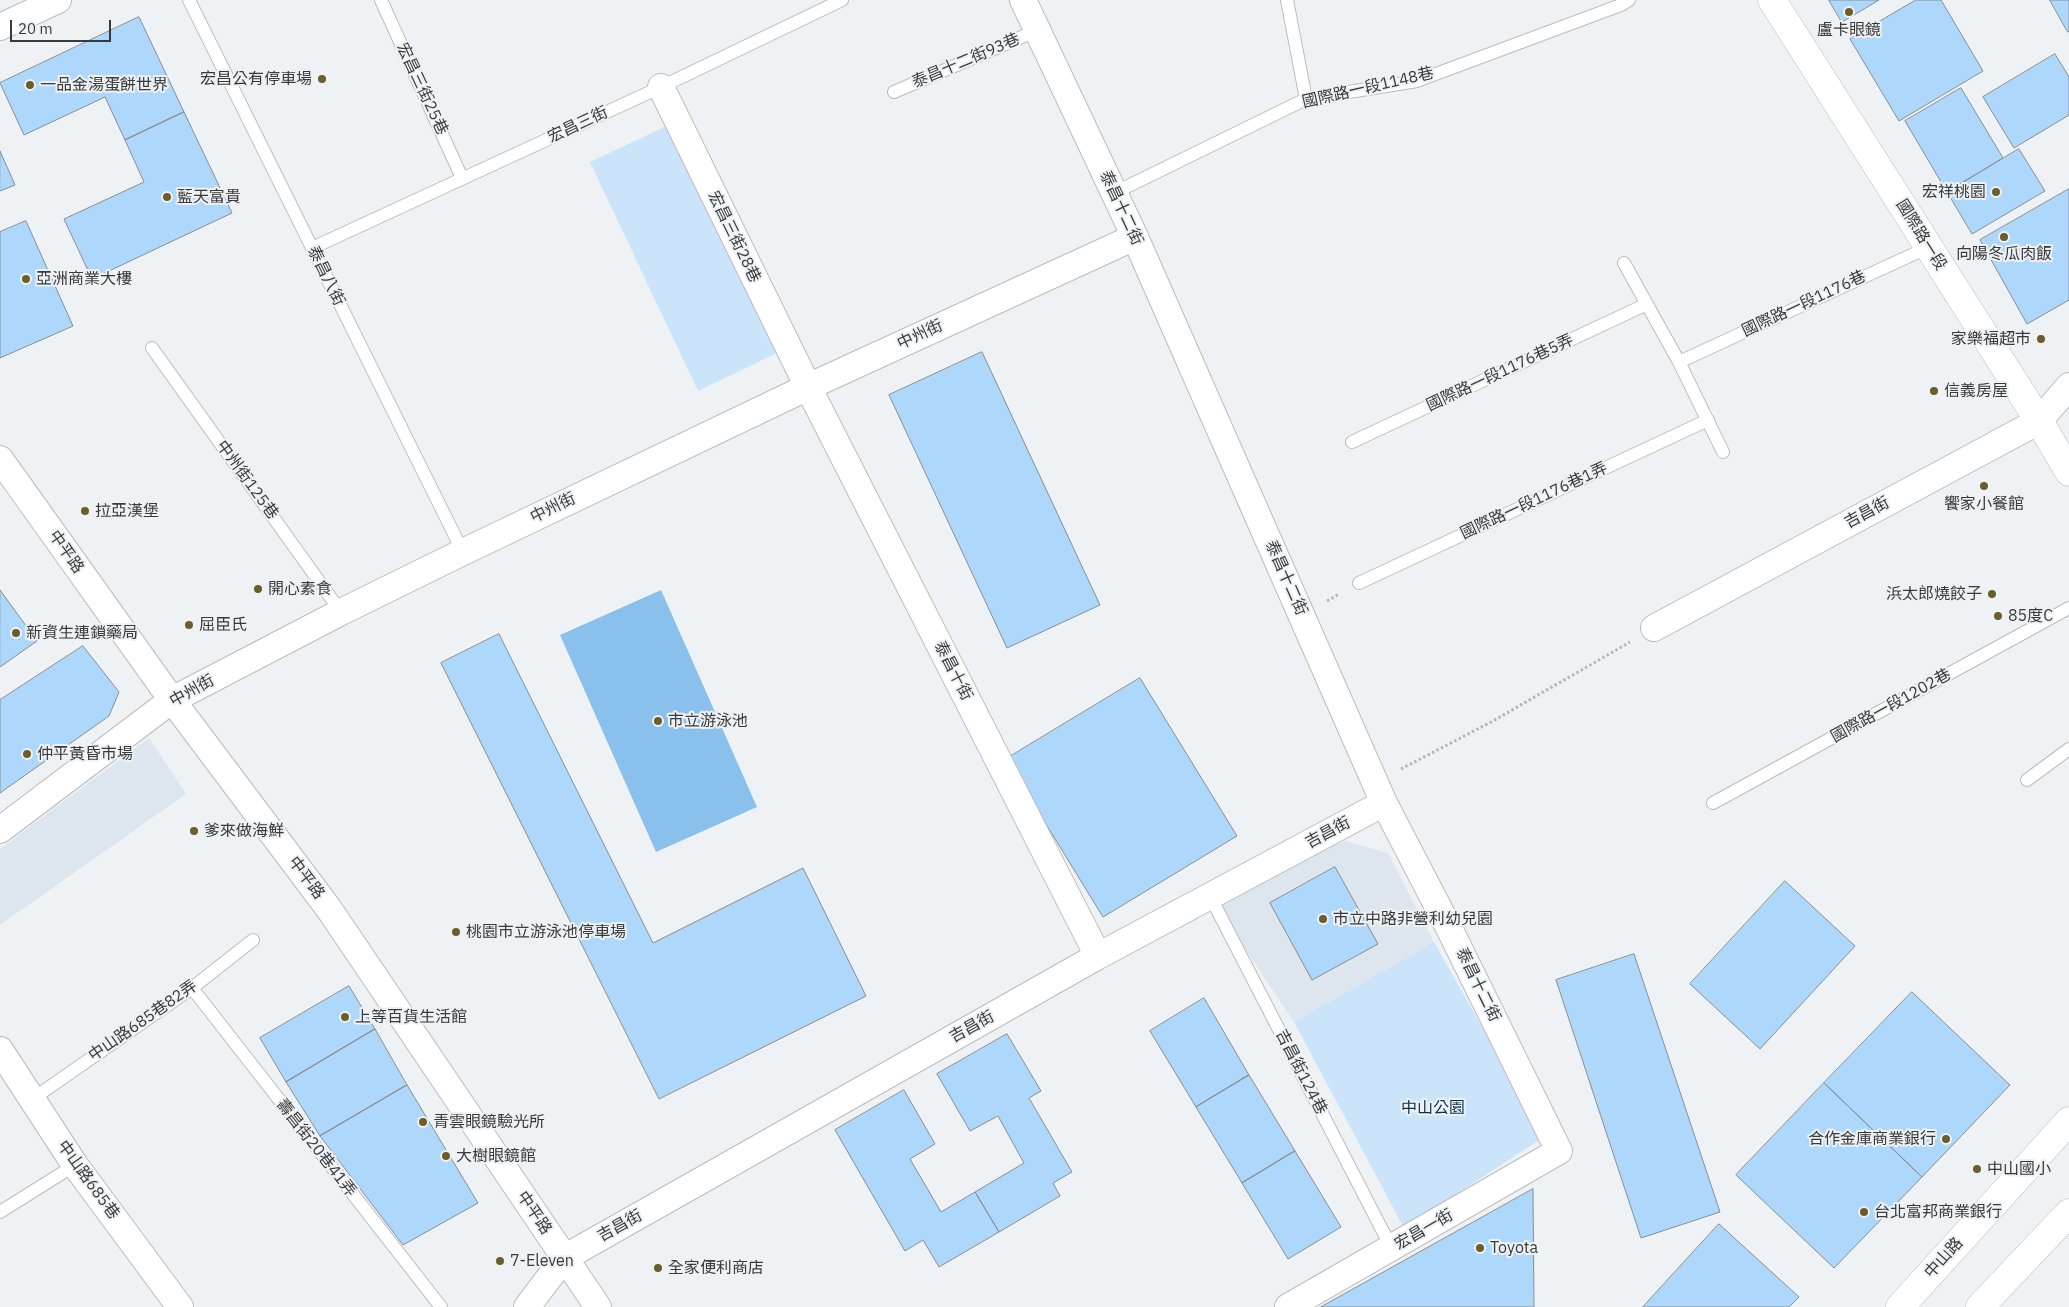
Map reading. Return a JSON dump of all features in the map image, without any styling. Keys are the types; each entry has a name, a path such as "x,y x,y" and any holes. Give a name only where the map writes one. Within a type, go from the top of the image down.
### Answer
{"street":[{"path":"0,26 58,0"},
{"name":"泰昌十二街","path":"1024,0 1135,236 1380,792 1559,1151"},
{"name":"國際路一段","path":"1772,0 2039,421 2069,472"},
{"name":"宏昌三街28巷","path":"661,87 808,386"},
{"name":"中州街","path":"0,830 172,700 341,612 462,552 808,386 1135,236"},
{"name":"泰昌十街","path":"808,386 1098,956"},
{"name":"吉昌街","path":"1654,628 2039,421 2069,386"},
{"name":"中平路","path":"0,459 172,700 329,909 598,1307"},
{"name":"吉昌街","path":"564,1258 1098,956 1210,896 1380,792"},
{"name":"中山路685巷","path":"0,1050 75,1165 180,1307"},
{"name":"中山路","path":"1900,1307 2069,1121"},
{"name":"宏昌一街","path":"1288,1307 1559,1151"},
{"path":"1980,1307 2069,1213"},
{"path":"527,1307 564,1258"}],"lane":[{"name":"泰昌八街","path":"189,0 462,552"},
{"name":"宏昌三街25巷","path":"381,0 462,178"},
{"name":"宏昌三街","path":"312,248 661,87 842,0"},
{"path":"1287,0 1306,99"},
{"name":"國際路一段1148巷","path":"1114,193 1306,99 1416,81 1628,0"},
{"name":"泰昌十二街93巷","path":"894,92 1038,30"},
{"name":"國際路一段1176巷","path":"1679,362 1929,247"},
{"path":"1624,263 1679,362 1723,452"},
{"name":"國際路一段1176巷5弄","path":"1352,442 1647,304"},
{"name":"中州街125巷","path":"152,348 341,612"},
{"name":"國際路一段1176巷1弄","path":"1359,583 1708,420"},
{"name":"國際路一段1202巷","path":"1713,803 2069,608"},
{"path":"2027,780 2069,749"},
{"name":"吉昌街124巷","path":"1210,896 1392,1248"},
{"name":"中山路685巷82弄","path":"31,1100 192,988 253,940"},
{"name":"壽昌街20巷41弄","path":"192,988 441,1307"},
{"path":"0,1212 75,1165"}],"path":[{"path":"1302,614 1359,583"},
{"path":"1380,792 1493,721 1654,628"}],"shaded area":[{"path":"149,738 186,794 0,925 0,849"},
{"name":"市立中路非營利幼兒園","path":"1345,841 1388,853 1434,942 1294,1022 1210,896"}],"green space":[{"path":"673,123 781,351 698,391 590,162"},
{"name":"中山公園","path":"1434,942 1544,1137 1404,1228 1294,1022"}],"water":[{"name":"市立游泳池","path":"661,590 757,807 656,852 560,635"}],"building":[{"path":"1829,0 1879,0 1842,22"},
{"path":"1916,0 1941,0 1983,71 1899,121 1850,39"},
{"path":"2050,0 2069,0 2068,32"},
{"path":"139,17 184,112 125,140 105,97 24,135 0,83"},
{"path":"2055,54 2069,77 2069,115 2014,148 1983,97"},
{"path":"1961,88 2003,158 1947,192 1905,121"},
{"name":"藍天富貴","path":"184,112 232,213 92,279 64,219 144,182 125,140"},
{"name":"宏祥桃園","path":"2019,149 2045,191 1972,234 1947,192"},
{"path":"0,151 15,185 0,191"},
{"path":"2069,189 2069,300 2027,324 1980,240"},
{"name":"亞洲商業大樓","path":"26,221 73,326 0,358 0,232"},
{"path":"982,352 1100,605 1007,648 889,395"},
{"path":"0,590 37,641 0,667"},
{"path":"499,634 653,943 803,868 866,996 659,1099 441,663"},
{"name":"仲平黃昏市場","path":"83,646 119,692 109,716 0,793 0,700"},
{"path":"1140,678 1237,836 1103,917 1006,759"},
{"path":"1335,867 1378,944 1312,980 1270,903"},
{"path":"1785,881 1855,946 1760,1049 1690,984"},
{"path":"1634,954 1720,1212 1641,1238 1556,980"},
{"path":"349,986 375,1029 286,1082 260,1038"},
{"path":"1912,992 2010,1085 1922,1177 1824,1083"},
{"path":"1204,998 1249,1075 1196,1107 1150,1031"},
{"path":"375,1029 407,1085 320,1136 286,1082"},
{"path":"1007,1034 1041,1091 1029,1098 1072,1172 1053,1183 1060,1196 999,1232 975,1192 1024,1163 998,1116 970,1131 937,1074"},
{"path":"1249,1075 1295,1151 1242,1183 1196,1107"},
{"path":"1824,1083 1922,1177 1834,1268 1736,1175"},
{"path":"407,1085 478,1203 403,1245 320,1136"},
{"path":"904,1090 935,1144 910,1159 941,1212 975,1192 999,1232 939,1267 923,1240 905,1251 835,1130"},
{"path":"1295,1151 1341,1227 1288,1259 1242,1183"},
{"name":"Toyota","path":"1533,1189 1534,1307 1321,1307"},
{"path":"1719,1224 1799,1297 1789,1307 1643,1307"}],"place":[{"name":"盧卡眼鏡","path":"1849,12"},
{"name":"宏昌公有停車場","path":"322,79"},
{"name":"一品金湯蛋餅世界","path":"30,85"},
{"name":"宏祥桃園","path":"1996,192"},
{"name":"藍天富貴","path":"167,197"},
{"name":"向陽冬瓜肉飯","path":"2004,237"},
{"name":"亞洲商業大樓","path":"26,279"},
{"name":"家樂福超市","path":"2041,339"},
{"name":"信義房屋","path":"1934,391"},
{"name":"饗家小餐館","path":"1984,486"},
{"name":"拉亞漢堡","path":"85,511"},
{"name":"開心素食","path":"258,589"},
{"name":"浜太郎燒餃子","path":"1992,594"},
{"name":"85度C","path":"1998,616"},
{"name":"屈臣氏","path":"189,625"},
{"name":"新資生連鎖藥局","path":"16,633"},
{"name":"市立游泳池","path":"658,721"},
{"name":"仲平黃昏市場","path":"27,754"},
{"name":"爹來做海鮮","path":"194,831"},
{"name":"市立中路非營利幼兒園","path":"1323,919"},
{"name":"桃園市立游泳池停車場","path":"456,932"},
{"name":"上等百貨生活館","path":"345,1017"},
{"name":"青雲眼鏡驗光所","path":"423,1122"},
{"name":"合作金庫商業銀行","path":"1946,1139"},
{"name":"大樹眼鏡館","path":"446,1156"},
{"name":"中山國小","path":"1977,1169"},
{"name":"台北富邦商業銀行","path":"1864,1212"},
{"name":"Toyota","path":"1480,1248"},
{"name":"7-Eleven","path":"500,1261"},
{"name":"全家便利商店","path":"658,1268"}]}
